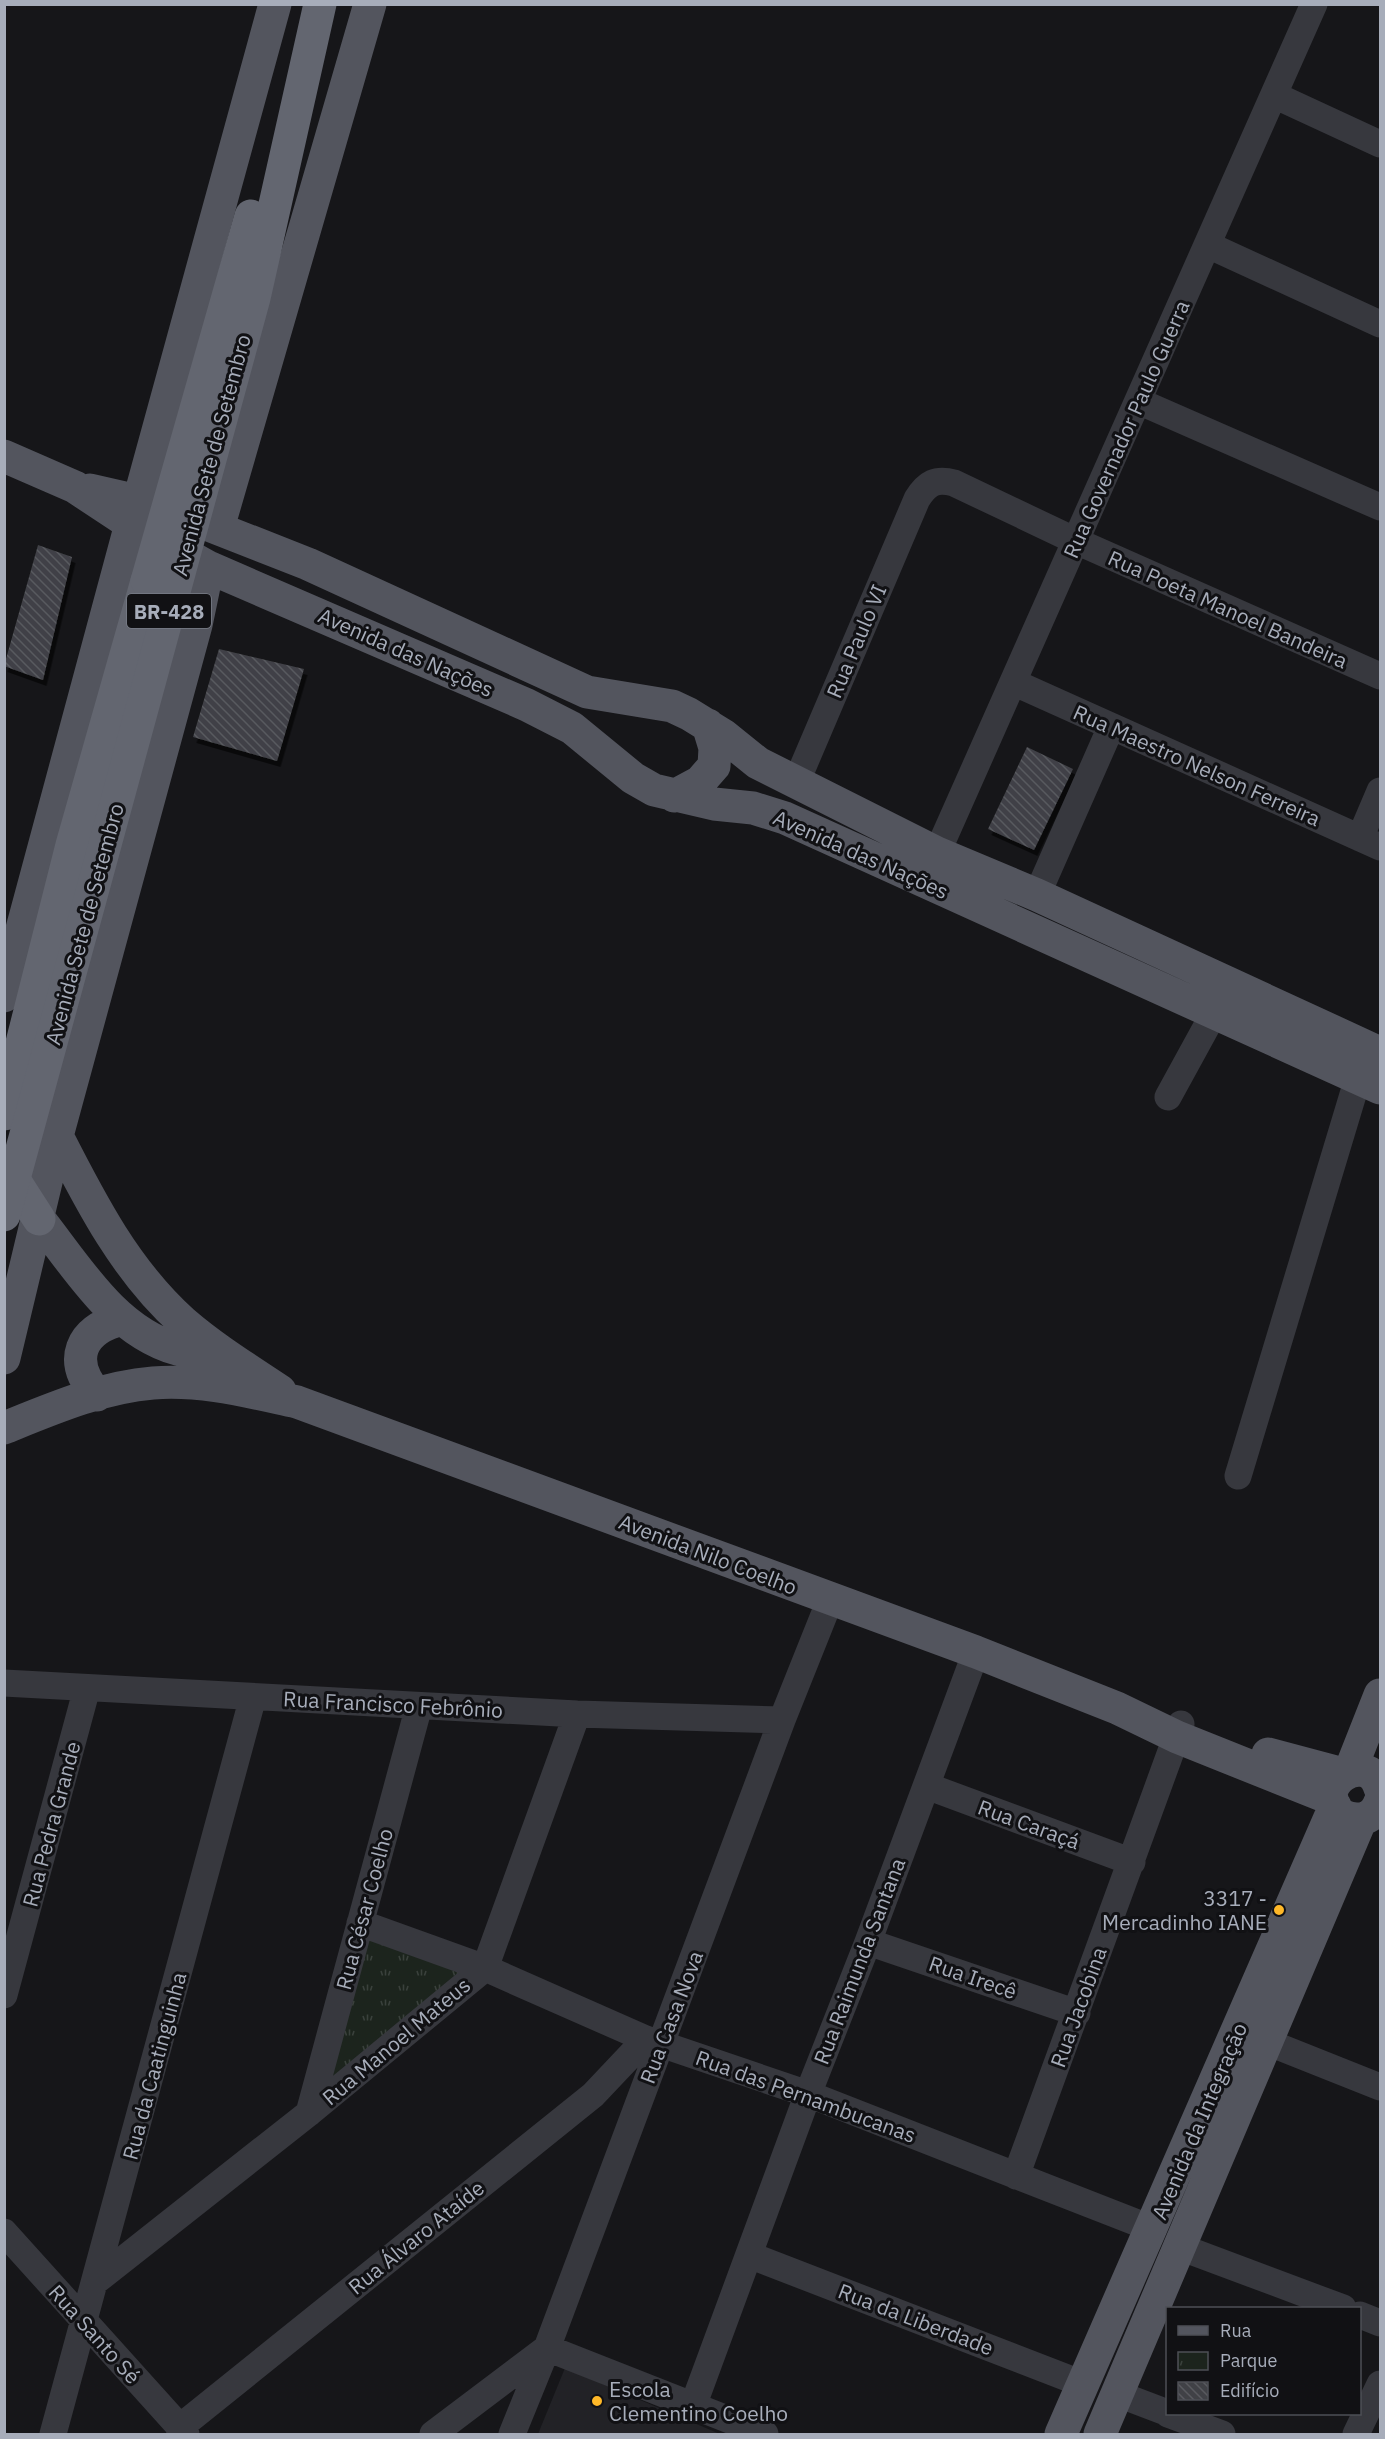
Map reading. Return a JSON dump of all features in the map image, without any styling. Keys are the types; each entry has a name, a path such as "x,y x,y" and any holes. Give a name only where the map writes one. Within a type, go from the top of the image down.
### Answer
{"highway":[{"name":"Avenida Sete de Setembro","path":"4,1114 72,845 277,126 302,4"},
{"name":"Avenida Sete de Setembro","path":"4,1215 254,298 320,4"},
{"path":"14,1180 39,1219"}],"main road":[{"path":"4,996 275,4"},
{"name":"Avenida Sete de Setembro","path":"218,528 370,4"},
{"path":"4,456 135,512"},
{"name":"Avenida das Nações","path":"135,512 218,528 308,564 587,692 672,706 708,725 758,763 937,853 1037,895 1370,1048"},
{"name":"Avenida das Nações","path":"135,512 208,567 527,705 572,728 633,778 654,790 714,804 753,808 785,818 1369,1083"},
{"name":"Avenida Sete de Setembro","path":"4,1358 57,1136 196,625 208,567"},
{"path":"196,625 214,599 228,589 245,584"},
{"path":"674,796 700,782 714,766 715,748 708,725"},
{"path":"57,1136 93,1206 138,1273 153,1291 183,1322 231,1359 297,1402"},
{"path":"39,1219 100,1298 122,1319 140,1332 176,1349 231,1359"},
{"path":"97,1395 88,1385 81,1370 82,1350 94,1330 122,1319"},
{"path":"4,1428 97,1395 152,1383 187,1383 297,1402"},
{"name":"Avenida Nilo Coelho","path":"297,1402 976,1652 1179,1731 1365,1793"},
{"name":"Avenida da Integração","path":"1100,2434 1267,2042 1365,1793 1380,1695"},
{"name":"Avenida da Integração","path":"1061,2434 1153,2229 1365,1793"}],"street":[{"name":"Rua Governador Paulo Guerra","path":"937,853 1314,4"},
{"path":"1274,94 1380,144"},
{"path":"1208,245 1380,324"},
{"path":"1138,401 1380,507"},
{"name":"Rua Poeta Manoel Bandeira","path":"917,498 930,483 948,481 1076,541 1380,676"},
{"name":"Rua Paulo VI","path":"796,783 917,498"},
{"name":"Rua Maestro Nelson Ferreira","path":"1013,682 1370,842"},
{"path":"1037,895 1111,727"},
{"path":"1370,842 1380,791"},
{"path":"1168,1097 1214,1013 1219,979"},
{"path":"1238,1476 1369,1083 1370,1048"},
{"name":"Rua Casa Nova","path":"512,2434 547,2348 654,2041 830,1600"},
{"name":"Rua Raimunda Santana","path":"693,2406 808,2094 868,1942 976,1652"},
{"name":"Rua Francisco Febrônio","path":"4,1683 577,1714 782,1720"},
{"name":"Rua Pedra Grande","path":"4,1995 87,1688"},
{"name":"Rua da Caatinguinha","path":"53,2434 253,1697"},
{"name":"Rua César Coelho","path":"309,2113 419,1706"},
{"name":"Rua Manoel Mateus","path":"96,2281 309,2113 485,1968 577,1714"},
{"name":"Rua Jacobina","path":"1016,2176 1179,1731"},
{"name":"Rua Caraçá","path":"927,1786 1132,1862"},
{"name":"Rua das Pernambucanas","path":"360,1923 485,1968 654,2041 808,2094 1153,2229"},
{"name":"Rua Irecê","path":"868,1942 1077,2013"},
{"name":"Rua Álvaro Ataíde","path":"182,2431 594,2095 654,2041"},
{"path":"1267,2042 1380,2087"},
{"name":"Rua Santo Sé","path":"4,2232 182,2431"},
{"path":"1180,2247 1340,2307"},
{"name":"Rua da Liberdade","path":"748,2255 1083,2384"},
{"path":"1361,2316 1380,2323"},
{"path":"433,2434 547,2348 765,2434"},
{"path":"1356,2434 1380,2384"},
{"path":"1118,2394 1166,2412"},
{"path":"1173,2415 1222,2434"}],"shaded area":[{"name":"Escola Clementino Coelho","path":"565,2368 720,2434 538,2434"}],"green space":[{"path":"368,1937 477,1969 319,2100"}],"building":[{"path":"38,545 72,557 43,680 4,666"},
{"path":"219,649 304,669 277,761 193,737"},
{"path":"1027,747 1073,769 1034,850 988,829"}],"place":[{"name":"3317 - Mercadinho IANE","path":"1279,1910"},
{"name":"Escola Clementino Coelho","path":"597,2401"}]}
